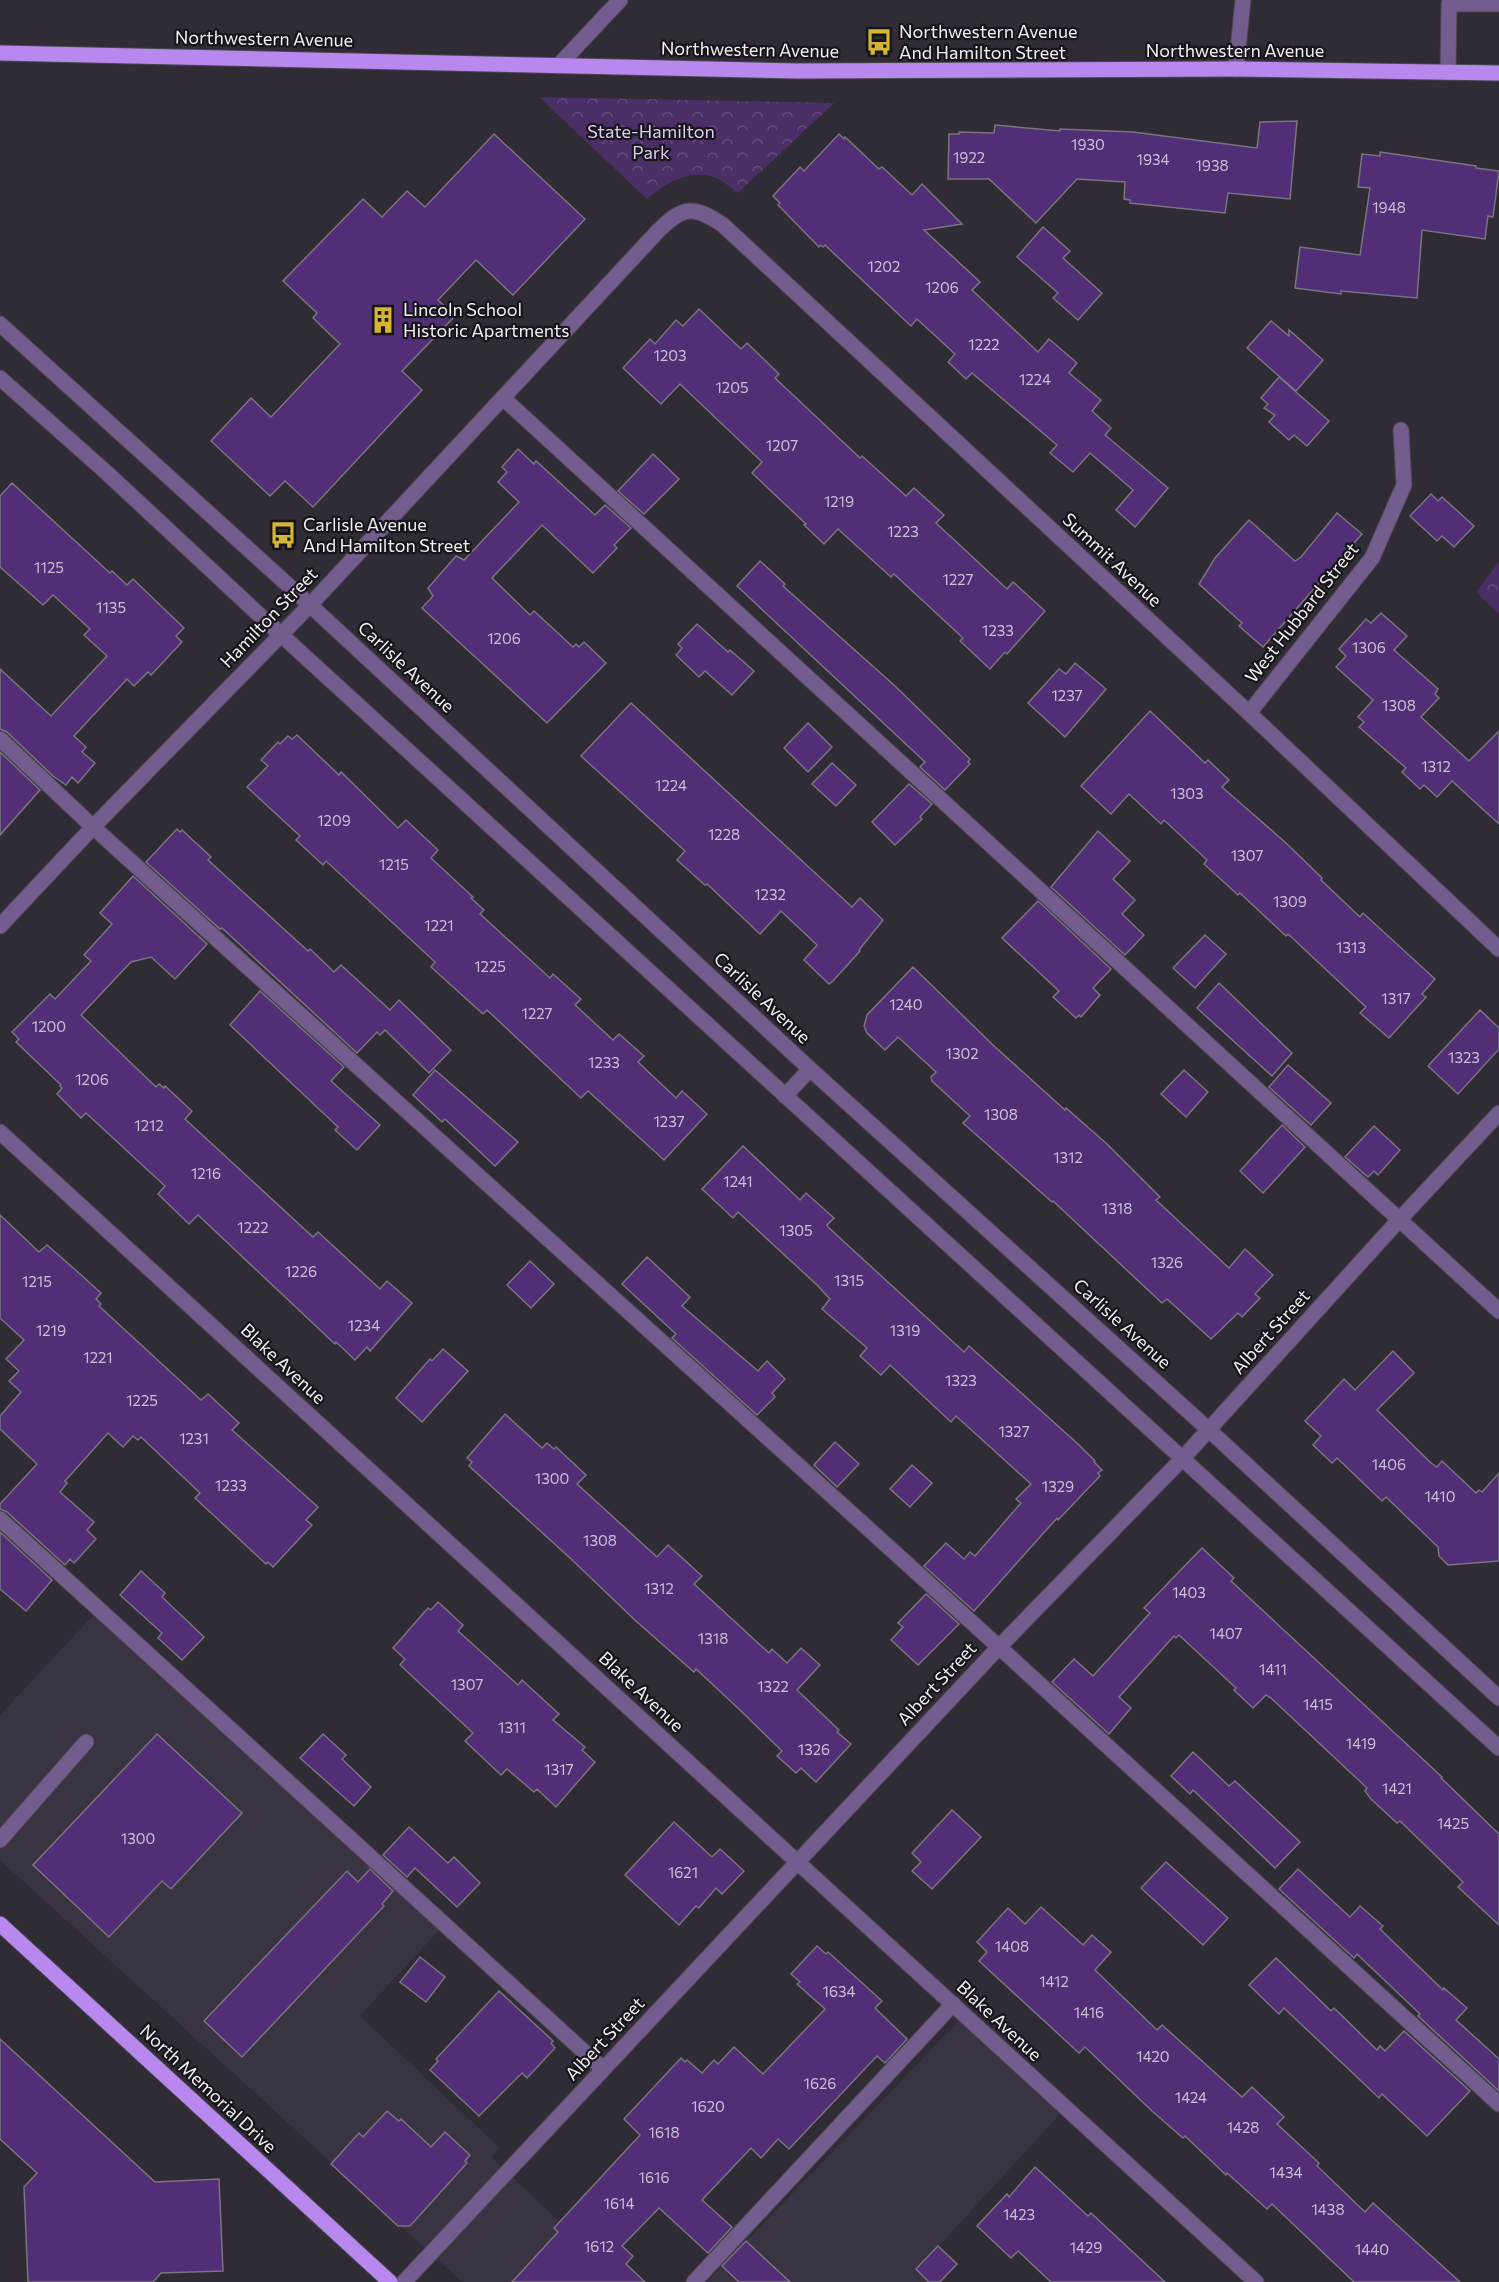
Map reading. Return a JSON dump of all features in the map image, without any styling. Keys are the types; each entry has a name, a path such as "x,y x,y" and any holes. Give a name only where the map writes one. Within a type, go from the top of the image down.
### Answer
{"main road":[{"name":"Northwestern Avenue","path":"0,53 797,71 1236,69 1499,73"},
{"name":"North Memorial Drive","path":"0,1924 390,2282"}],"street":[{"path":"558,66 620,0"},
{"path":"1236,69 1243,0"},
{"path":"1448,72 1447,2 1499,4"},
{"name":"Hamilton Street","path":"0,926 93,827 310,605 674,215 692,211"},
{"name":"Summit Avenue","path":"692,211 706,214 723,225 1249,713 1499,949"},
{"name":"Carlisle Avenue","path":"0,324 310,605 810,1069 1209,1430 1499,1698"},
{"path":"0,378 107,473 1499,1748"},
{"path":"503,398 1499,1311"},
{"name":"West Hubbard Street","path":"1249,713 1372,558 1404,484 1401,430"},
{"path":"0,739 93,827 999,1647 1499,2104"},
{"path":"785,1096 810,1069"},
{"name":"Albert Street","path":"404,2282 999,1647 1182,1459 1499,1113"},
{"name":"Blake Avenue","path":"0,1132 1256,2282"},
{"path":"0,1519 603,2069"},
{"path":"0,1840 87,1742"},
{"path":"694,2282 953,2004"}],"shaded area":[{"path":"99,1609 442,1927 360,2016 500,2148 491,2157 623,2282 462,2282 0,1860 0,1715"},
{"path":"959,2021 1060,2114 917,2270 931,2282 707,2282"}],"green space":[{"name":"State-Hamilton Park","path":"539,97 834,103 738,193 714,177 695,175 670,183 647,199"},
{"path":"1499,562 1499,614 1476,592"}],"building":[{"path":"1297,121 1290,199 1228,193 1225,213 1130,203 1130,200 1124,199 1125,182 1077,179 1036,223 989,179 948,179 949,134 994,133 995,125 1060,131 1060,129 1133,132 1257,148 1260,122"},
{"name":"Lincoln School Historic Apartments","path":"494,134 585,219 513,295 476,260 438,300 455,316 402,371 422,390 313,507 285,481 270,496 211,441 251,398 271,417 340,344 313,318 317,313 283,281 363,199 382,217 407,191 425,207"},
{"path":"839,134 879,169 882,167 912,195 922,184 962,224 924,230 980,282 972,290 1038,352 1049,339 1077,363 1069,373 1101,400 1092,411 1111,428 1105,435 1168,488 1135,527 1116,510 1133,490 1090,453 1073,472 1050,453 1057,445 972,373 966,379 948,362 955,354 917,319 911,326 825,245 819,247 778,205 780,203 773,196 800,167 804,171"},
{"path":"1380,152 1499,171 1493,217 1488,216 1485,239 1422,230 1417,298 1341,291 1341,294 1295,288 1300,247 1360,255 1370,188 1358,187 1362,154 1380,156"},
{"path":"1043,227 1070,251 1063,258 1102,293 1078,320 1053,298 1058,293 1017,257"},
{"path":"699,309 741,349 747,343 779,374 775,378 860,458 862,456 906,496 914,488 944,515 936,523 1007,589 1013,582 1045,611 1007,654 1005,652 990,669 960,641 963,638 894,574 891,577 838,529 824,544 752,473 762,462 680,384 661,404 623,368 650,339 655,344 676,320 683,326"},
{"path":"1271,321 1289,336 1289,330 1323,360 1296,391 1247,348"},
{"path":"1279,377 1329,421 1307,446 1294,435 1289,440 1269,422 1275,415 1264,408 1268,404 1261,398"},
{"path":"518,449 534,464 536,461 595,515 605,505 631,528 614,545 617,548 593,573 542,525 492,578 530,615 534,611 573,647 576,644 579,647 584,642 606,663 547,723 422,608 433,596 428,588 456,556 464,560 519,502 498,482 507,472 502,467"},
{"path":"653,454 679,479 644,514 618,491"},
{"path":"12,483 110,573 112,571 127,585 133,579 184,628 176,636 182,642 151,675 148,672 134,686 127,679 74,736 86,747 82,752 95,763 78,783 72,777 66,785 53,776 7,732 0,729 0,669 51,716 107,656 84,635 90,629 53,595 43,605 0,567 0,496"},
{"path":"1431,494 1438,501 1442,497 1474,526 1454,547 1442,536 1437,541 1410,516"},
{"path":"1337,513 1362,534 1263,647 1239,626 1242,623 1199,584 1215,558 1249,520 1295,561 1301,557"},
{"path":"760,561 785,584 783,586 895,686 970,759 968,762 970,764 945,790 920,767 925,762 737,586"},
{"path":"1381,613 1407,636 1394,650 1438,689 1435,694 1439,698 1421,717 1469,761 1499,731 1499,824 1452,781 1437,797 1424,785 1420,789 1402,772 1406,768 1359,727 1364,722 1358,717 1373,700 1336,667 1346,656 1339,649 1366,619 1371,623"},
{"path":"697,624 728,652 730,650 754,671 732,695 705,671 699,677 676,655 682,648 678,644"},
{"path":"1075,663 1106,689 1065,737 1028,703 1059,669 1066,674"},
{"path":"631,703 852,907 860,898 883,920 860,951 829,984 804,960 817,945 781,911 760,934 707,884 705,885 677,860 685,851 581,756"},
{"path":"1150,711 1205,763 1208,760 1229,780 1222,787 1286,843 1360,917 1363,913 1435,979 1422,994 1426,997 1389,1038 1360,1013 1366,1007 1288,934 1286,936 1240,893 1238,895 1204,864 1207,860 1164,820 1161,824 1129,794 1111,814 1081,786"},
{"path":"808,723 832,747 808,772 784,748"},
{"path":"297,735 339,775 341,772 398,828 406,820 438,850 431,858 473,897 471,898 484,910 480,914 550,978 553,974 581,999 575,1005 613,1040 619,1034 644,1056 638,1062 676,1098 682,1091 707,1114 664,1160 588,1091 581,1098 487,1010 483,1014 431,967 435,962 326,861 323,865 296,840 300,836 247,787 268,766 261,760 278,742 280,744 288,736 292,739"},
{"path":"0,752 40,790 0,835"},
{"path":"832,763 856,785 836,806 812,784"},
{"path":"909,784 932,804 920,817 922,819 895,845 872,822"},
{"path":"177,829 180,832 182,830 211,857 208,860 334,972 341,965 390,1010 399,1000 451,1050 429,1073 385,1030 380,1035 377,1032 357,1053 222,928 220,929 146,862"},
{"path":"1098,831 1130,861 1113,879 1135,900 1122,914 1144,935 1125,955 1051,887"},
{"path":"133,876 207,944 175,979 151,957 131,962 81,1015 156,1087 159,1084 164,1088 165,1086 192,1111 185,1119 313,1237 318,1232 380,1289 387,1281 412,1303 370,1351 367,1347 355,1360 336,1342 335,1344 198,1215 189,1224 158,1194 165,1186 86,1113 81,1118 57,1094 62,1088 61,1085 16,1042 19,1039 12,1032 50,994 55,999 91,961 84,955 112,924 100,913"},
{"path":"1038,901 1111,969 1093,988 1100,995 1081,1017 1079,1015 1076,1018 1053,997 1059,991 1002,938"},
{"path":"1205,935 1226,954 1195,988 1173,968"},
{"path":"913,967 994,1046 1065,1110 1066,1108 1107,1144 1160,1197 1156,1200 1229,1268 1245,1249 1273,1275 1255,1294 1260,1298 1242,1317 1238,1313 1211,1339 1167,1299 1162,1303 1053,1201 963,1123 970,1116 932,1081 931,1077 936,1072 898,1037 885,1050 867,1033 864,1026 867,1015"},
{"path":"1219,983 1292,1053 1272,1076 1197,1008"},
{"path":"260,991 344,1067 331,1081 380,1125 357,1150 335,1130 338,1127 230,1025"},
{"path":"1480,1010 1499,1028 1499,1049 1458,1094 1428,1066"},
{"path":"1288,1065 1331,1103 1311,1125 1269,1087"},
{"path":"435,1070 518,1142 495,1166 445,1119 442,1122 413,1095"},
{"path":"1184,1070 1208,1092 1186,1117 1161,1094"},
{"path":"1282,1125 1305,1147 1263,1193 1240,1171"},
{"path":"1374,1126 1400,1150 1378,1175 1374,1171 1368,1177 1345,1157"},
{"path":"743,1146 800,1200 806,1193 834,1218 827,1225 828,1227 964,1352 969,1346 1078,1444 1102,1470 1098,1473 1100,1476 1058,1520 1057,1518 974,1611 924,1566 946,1543 964,1559 970,1552 975,1556 1021,1503 1016,1499 1031,1484 956,1416 951,1422 890,1365 881,1375 860,1356 867,1348 822,1309 830,1299 817,1285 738,1212 733,1218 702,1189"},
{"path":"0,1215 39,1252 47,1245 101,1293 96,1299 101,1304 99,1306 201,1400 208,1394 239,1423 232,1430 318,1507 306,1520 312,1525 273,1567 268,1562 266,1564 195,1498 200,1493 141,1437 138,1440 133,1436 123,1447 108,1433 65,1481 67,1483 60,1492 94,1522 87,1530 96,1539 74,1563 70,1559 65,1565 7,1512 0,1509 0,1504 37,1464 0,1429 0,1416 21,1392 9,1381 19,1371 6,1359 24,1340 0,1318"},
{"path":"647,1257 690,1297 682,1306 758,1371 767,1361 785,1379 772,1393 775,1397 757,1415 672,1338 676,1334 622,1284"},
{"path":"530,1261 554,1284 531,1308 507,1285"},
{"path":"443,1349 468,1371 422,1422 396,1398 430,1359 432,1361"},
{"path":"1393,1351 1414,1373 1377,1410 1431,1463 1437,1467 1442,1461 1476,1493 1479,1490 1482,1492 1499,1473 1499,1561 1448,1565 1439,1556 1438,1547 1386,1497 1382,1501 1337,1458 1332,1463 1313,1445 1321,1436 1305,1421 1344,1379 1355,1390"},
{"path":"505,1414 542,1448 547,1443 554,1449 556,1447 586,1475 577,1484 657,1557 668,1545 702,1576 694,1584 769,1653 772,1649 787,1663 801,1648 820,1665 797,1690 851,1744 816,1782 801,1768 796,1773 777,1756 782,1751 740,1710 696,1669 694,1672 637,1622 469,1466 472,1462 467,1458"},
{"path":"835,1442 859,1464 837,1487 814,1465"},
{"path":"912,1465 932,1483 910,1507 890,1489"},
{"path":"0,1532 52,1580 26,1611 0,1589"},
{"path":"1202,1548 1234,1578 1231,1581 1442,1777 1499,1834 1499,1925 1458,1887 1463,1882 1400,1821 1397,1823 1371,1799 1365,1791 1367,1788 1272,1699 1266,1695 1253,1708 1234,1690 1236,1688 1179,1635 1176,1638 1174,1636 1119,1697 1131,1708 1109,1734 1052,1682 1074,1659 1093,1676 1150,1613 1144,1608"},
{"path":"141,1571 165,1593 162,1597 204,1637 182,1660 158,1638 162,1633 120,1595"},
{"path":"926,1594 959,1624 918,1665 891,1640 903,1627 898,1623"},
{"path":"438,1602 463,1625 458,1631 518,1685 522,1680 559,1714 553,1720 585,1747 582,1750 595,1762 556,1807 537,1789 534,1792 507,1769 501,1775 465,1741 473,1733 400,1665 405,1659 393,1648 428,1608 431,1610"},
{"path":"157,1734 242,1813 171,1889 162,1881 109,1937 33,1865"},
{"path":"323,1734 346,1755 342,1759 371,1787 354,1806 300,1758"},
{"path":"1193,1752 1229,1786 1235,1781 1300,1842 1275,1868 1193,1790 1190,1794 1171,1776"},
{"path":"952,1810 981,1837 932,1889 912,1871 921,1862 912,1853"},
{"path":"674,1822 712,1857 720,1849 744,1871 722,1894 716,1888 699,1908 696,1906 679,1925 625,1875"},
{"path":"409,1827 448,1863 454,1857 480,1883 457,1907 415,1868 407,1877 383,1855"},
{"path":"1166,1862 1228,1918 1203,1945 1141,1888"},
{"path":"370,1869 393,1891 382,1904 384,1906 242,2057 204,2021 347,1871 358,1882"},
{"path":"1298,1869 1350,1917 1360,1906 1383,1926 1380,1929 1443,1990 1444,1988 1467,2008 1456,2020 1499,2059 1499,2091 1418,2016 1420,2014 1357,1954 1354,1958 1279,1889"},
{"path":"1041,1907 1083,1945 1092,1935 1111,1952 1095,1970 1157,2030 1162,2025 1242,2097 1252,2087 1284,2117 1277,2124 1319,2163 1317,2166 1365,2212 1373,2203 1460,2282 1354,2282 1272,2204 1267,2209 1227,2173 1226,2175 1185,2136 1183,2138 1152,2111 1085,2047 1079,2053 979,1961 987,1952 977,1942 1008,1908 1025,1924"},
{"path":"817,1946 826,1954 828,1952 882,2001 875,2008 907,2039 885,2063 877,2056 789,2149 778,2139 761,2158 751,2148 702,2200 732,2227 708,2253 659,2208 622,2246 633,2256 626,2264 645,2282 512,2282 558,2232 554,2228 640,2135 624,2119 681,2058 685,2062 687,2060 702,2073 714,2060 718,2064 734,2047 763,2074 825,2009 797,1984 800,1982 791,1974"},
{"path":"420,1957 445,1977 426,2002 400,1982"},
{"path":"1276,1958 1331,2011 1334,2008 1377,2050 1380,2046 1385,2051 1404,2031 1470,2091 1427,2136 1382,2094 1379,2098 1284,2008 1279,2014 1249,1985"},
{"path":"499,1991 553,2041 551,2043 555,2048 527,2078 522,2073 479,2116 430,2070 438,2061 436,2059"},
{"path":"0,2039 155,2182 219,2179 223,2271 161,2273 153,2282 28,2282 24,2187 37,2173 0,2139"},
{"path":"387,2111 399,2121 401,2119 431,2147 445,2132 470,2155 465,2161 467,2163 410,2226 398,2226 331,2164 359,2133 363,2137"},
{"path":"1035,2167 1088,2216 1091,2213 1165,2282 1051,2282 1018,2251 1011,2258 977,2226 1007,2194 1009,2197"},
{"path":"746,2241 790,2282 739,2282 722,2266"},
{"path":"938,2246 957,2264 940,2282 929,2282 916,2269"}],"place":[{"name":"Northwestern Avenue And Hamilton Street","path":"879,42"},
{"name":"Lincoln School Historic Apartments","path":"383,320"},
{"name":"Carlisle Avenue And Hamilton Street","path":"283,535"}]}
